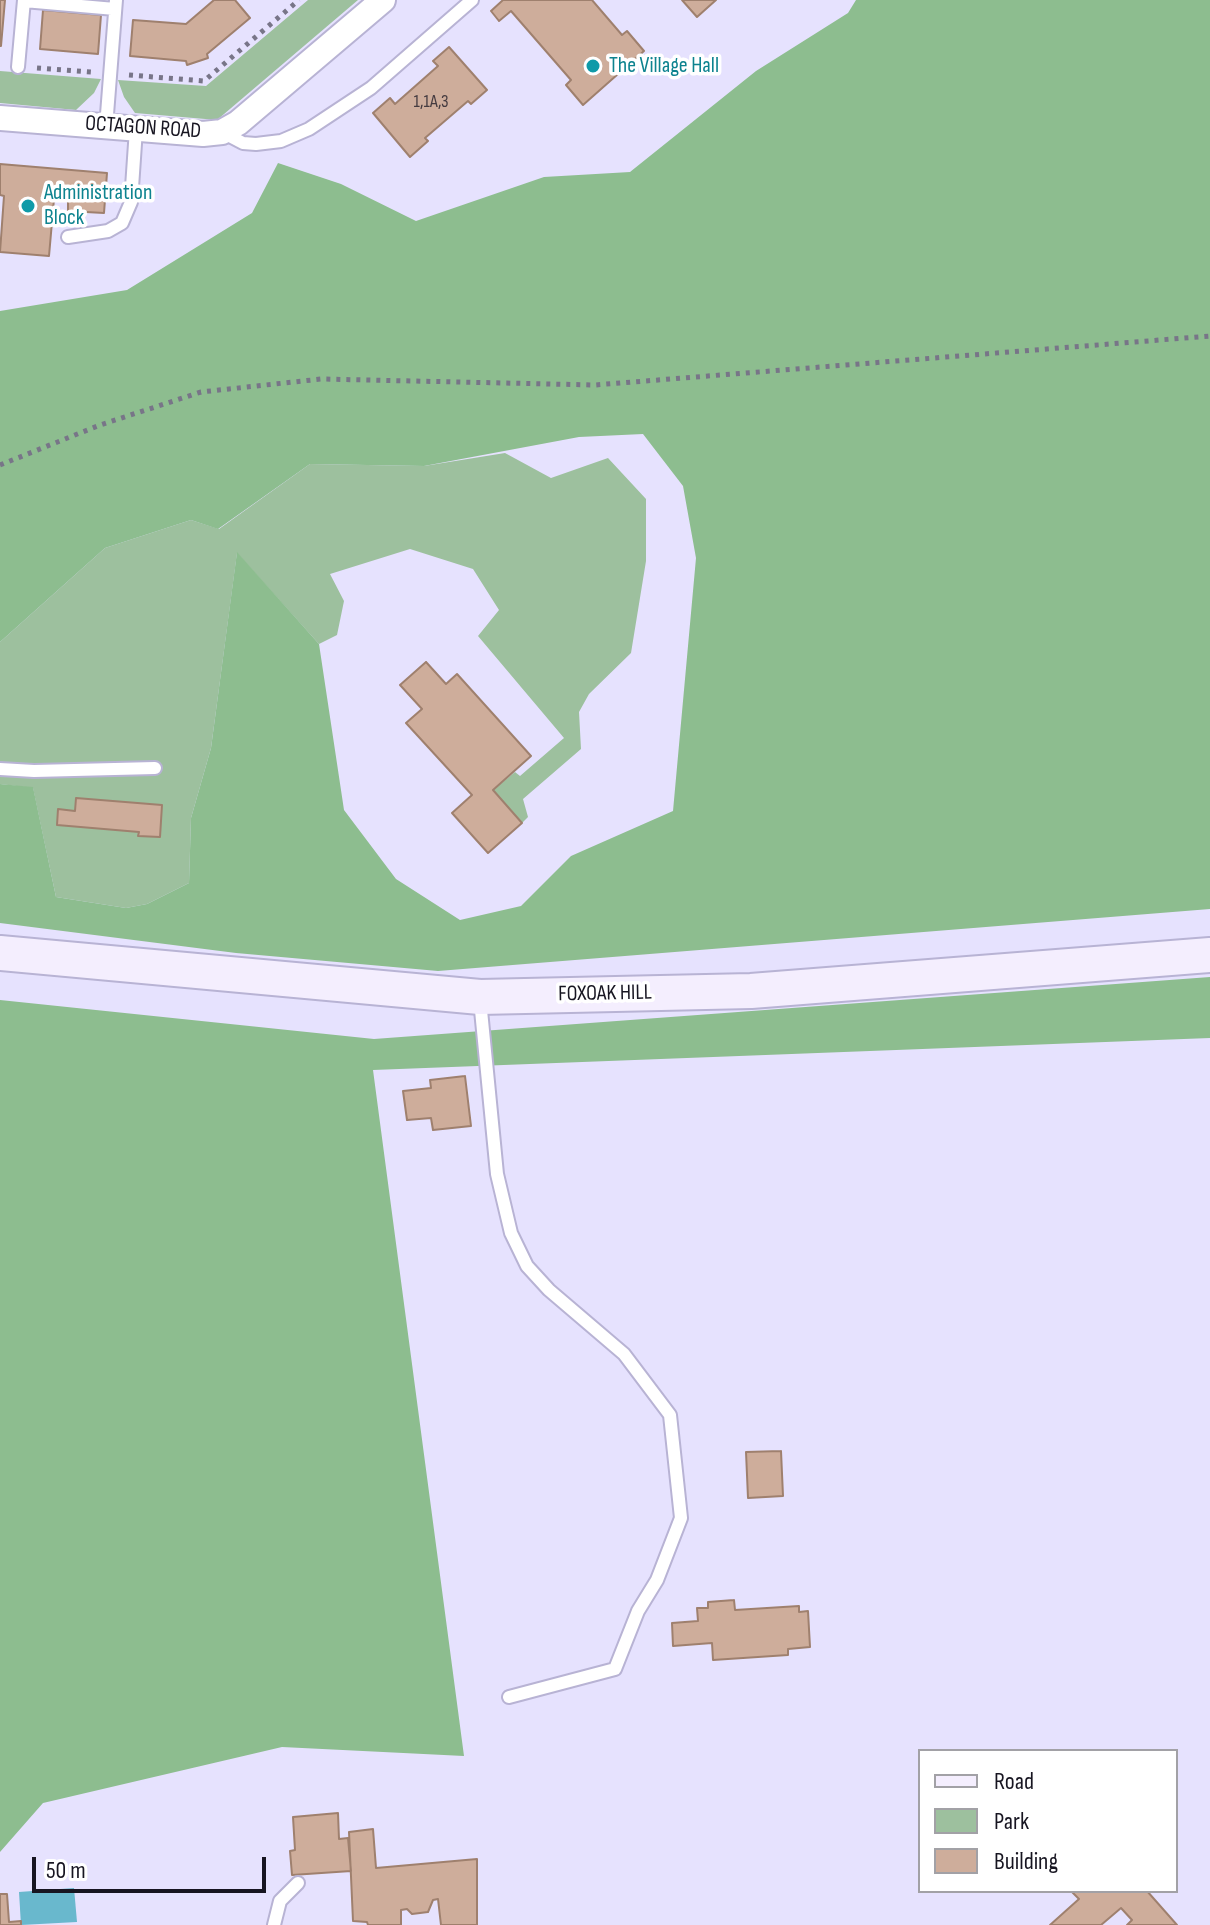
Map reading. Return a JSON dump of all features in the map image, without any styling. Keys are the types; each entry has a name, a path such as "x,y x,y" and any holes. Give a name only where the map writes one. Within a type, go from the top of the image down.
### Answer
{"main road":[{"name":"FOXOAK HILL","path":"0,953 480,997 751,991 1210,955"}],"street":[{"name":"OCTAGON ROAD","path":"0,118 203,134 222,132 238,123 383,0"}],"lane":[{"path":"18,67 24,0 116,5 106,127"},
{"path":"222,132 243,143 256,144 281,141 309,129 371,88 472,0"},
{"path":"68,237 108,231 122,223 131,202 136,129"},
{"path":"0,769 155,768"},
{"path":"480,997 497,1174 511,1233 527,1266 549,1290 624,1354 670,1415 681,1518 657,1580 638,1611 615,1669 509,1697"},
{"path":"274,1925 280,1901 298,1883"}],"path":[{"path":"18,67 204,81 299,0"},
{"path":"0,465 100,425 201,392 321,379 595,385 1210,336"}],"green space":[{"path":"308,0 358,0 217,120 135,113 124,97 118,80 206,86"},
{"path":"856,0 1210,0 1210,909 438,971 236,953 0,923 0,784 33,787 56,897 126,908 147,904 189,883 191,818 211,748 237,552 319,644 344,810 396,879 460,920 521,906 571,856 673,811 696,558 683,486 643,434 579,437 424,466 310,464 218,529 191,520 105,548 0,642 0,311 127,290 252,213 278,163 341,184 416,221 544,177 630,172 756,71 848,13"},
{"path":"0,71 101,79 94,93 76,110 0,103"},
{"path":"505,453 551,478 608,458 646,499 646,561 631,653 589,694 579,712 581,749 523,799 528,817 522,823 493,790 515,772 520,776 564,738 478,636 499,610 473,569 410,549 330,574 344,601 337,635 319,644 237,553 211,748 191,818 189,883 147,904 126,908 56,897 33,788 0,784 0,642 105,548 191,520 219,529 310,464 424,466"},
{"path":"1210,977 1210,1038 373,1070 464,1756 282,1747 43,1803 0,1852 0,1000 374,1039"}],"water":[{"path":"74,1888 77,1922 21,1925 19,1892"}],"building":[{"path":"0,0 5,0 1,46 0,46"},
{"path":"214,0 235,0 250,18 207,54 208,58 187,65 186,61 130,56 133,20 186,24"},
{"name":"The Village Hall","path":"503,0 592,0 622,35 627,31 644,51 583,105 566,85 571,80 511,11 499,21 491,11"},
{"path":"682,0 716,0 697,17"},
{"path":"43,10 101,15 98,54 40,49"},
{"path":"449,47 487,90 471,104 468,101 425,138 428,141 410,157 373,113 390,98 395,104 438,66 433,61"},
{"name":"Administration Block","path":"0,164 107,173 104,213 68,211 68,201 54,199 49,256 0,252 4,196 0,195"},
{"path":"426,662 446,684 457,674 531,756 493,790 522,823 488,853 452,813 472,795 406,723 422,709 400,685"},
{"path":"76,798 162,805 160,837 138,836 139,832 57,825 58,809 75,811"},
{"path":"465,1076 471,1126 433,1130 431,1118 407,1120 403,1091 431,1088 430,1080"},
{"path":"781,1451 783,1496 748,1498 746,1452"},
{"path":"734,1600 735,1610 799,1606 799,1612 808,1611 810,1647 788,1649 788,1655 713,1660 712,1643 673,1646 672,1623 698,1621 697,1608 708,1608 708,1602"},
{"path":"338,1813 339,1839 348,1838 351,1871 292,1875 290,1851 295,1850 293,1817"},
{"path":"373,1829 376,1868 477,1859 477,1925 441,1925 438,1899 433,1900 428,1912 412,1914 407,1909 401,1910 401,1925 368,1925 367,1922 353,1921 349,1832"},
{"path":"1073,1893 1149,1893 1177,1925 1127,1925 1132,1920 1121,1908 1101,1925 1050,1925 1079,1899"},
{"path":"0,1894 7,1894 9,1922 21,1921 21,1925 0,1925"}],"place":[{"name":"The Village Hall","path":"593,66"},
{"name":"Administration Block","path":"28,206"}]}
